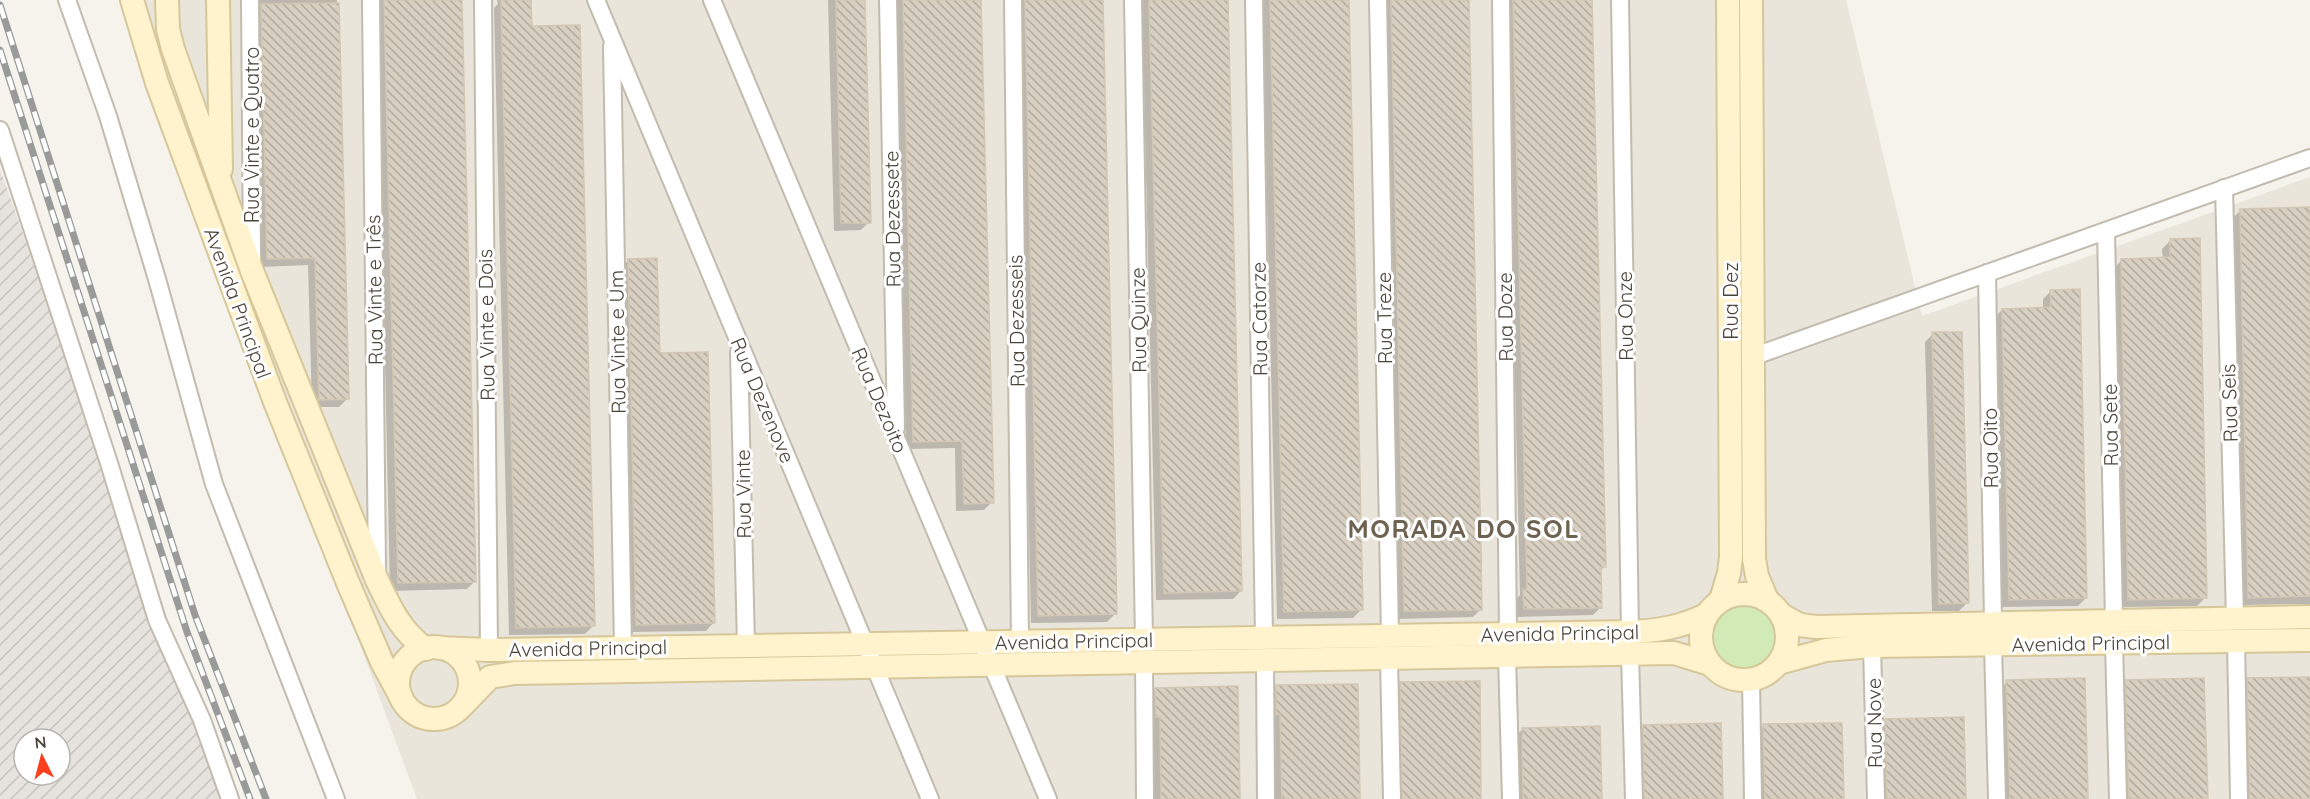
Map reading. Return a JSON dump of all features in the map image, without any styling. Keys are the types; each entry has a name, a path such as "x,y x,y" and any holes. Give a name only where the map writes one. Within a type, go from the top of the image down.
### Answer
{"street":[{"path":"67,0 111,127 157,279 214,484 336,799"},
{"name":"Avenida Principal","path":"132,0 157,83 275,402 382,662 402,699 415,714 436,719 455,712 490,677 515,673 992,665 1144,651 1630,643 1710,664 1720,673 1734,679 1751,679"},
{"name":"Avenida Principal","path":"167,0 168,29 173,49 221,189 377,580 399,623 417,642 450,652 460,659 467,670 470,682 463,705"},
{"path":"218,0 221,189"},
{"name":"Rua Vinte e Quatro","path":"250,0 252,271"},
{"name":"Rua Vinte e Três","path":"371,0 377,580"},
{"name":"Rua Vinte e Dois","path":"483,0 489,650"},
{"name":"Rua Dezenove","path":"596,0 930,799"},
{"name":"Rua Dezoito","path":"712,0 1048,799"},
{"name":"Rua Dezessete","path":"888,0 896,438"},
{"name":"Rua Dezesseis","path":"1013,0 1020,642"},
{"name":"Rua Quinze","path":"1133,0 1145,799"},
{"name":"Rua Catorze","path":"1254,0 1266,799"},
{"name":"Rua Treze","path":"1378,0 1392,799"},
{"name":"Rua Doze","path":"1501,0 1511,799"},
{"name":"Rua Onze","path":"1620,0 1634,799"},
{"name":"Rua Dez","path":"1714,608 1729,573 1731,557 1728,0"},
{"name":"Rua Dez","path":"1751,0 1754,559 1759,583 1774,608"},
{"name":"Rua Vinte e Um","path":"612,36 622,648"},
{"path":"0,130 109,463 157,620 202,720 230,799"},
{"path":"1752,357 2310,158"},
{"name":"Rua Seis","path":"2223,188 2235,618"},
{"name":"Rua Sete","path":"2106,231 2118,799"},
{"name":"Rua Oito","path":"1987,273 1997,799"},
{"name":"Rua Vinte","path":"739,342 746,646"},
{"name":"Avenida Principal","path":"1630,643 1659,631 1686,624 1732,595 1744,594 1774,608 1800,625 1816,627 1993,633 2114,632 2236,641 2310,640"},
{"path":"1710,664 1703,652 1701,640 1702,627 1714,608"},
{"path":"1753,799 1751,679 1770,671 1779,663 1785,651 1787,639 1786,627 1774,608"},
{"name":"Avenida Principal","path":"2114,632 2235,618 2310,617"},
{"name":"Avenida Principal","path":"1779,663 1826,650 1993,633"},
{"path":"2236,641 2239,799"},
{"name":"Avenida Principal","path":"433,648 489,650 1020,642 1144,651"},
{"name":"Rua Nove","path":"1872,646 1876,799"},
{"path":"402,699 398,689 402,668 408,659 433,648"}],"shaded area":[{"path":"122,0 1846,0 1922,316 2310,177 2310,799 417,799"},
{"path":"0,169 225,799 0,799"}],"green space":[{"path":"1743,601 1763,607 1773,617 1779,637 1773,657 1763,667 1743,673 1723,667 1713,657 1707,637 1713,617 1723,607"}],"building":[{"path":"384,0 462,0 476,582 398,583"},
{"path":"501,0 531,0 532,26 580,25 595,626 516,628"},
{"path":"836,0 865,0 871,223 841,223"},
{"path":"903,0 981,0 994,503 964,504 962,441 913,442"},
{"path":"1025,0 1103,0 1117,614 1038,616"},
{"path":"1149,0 1228,0 1242,591 1164,593"},
{"path":"1270,0 1349,0 1363,610 1284,612"},
{"path":"1391,0 1469,0 1482,610 1404,611"},
{"path":"1513,0 1592,0 1606,567 1601,567 1602,608 1524,609 1523,590 1527,590"},
{"path":"339,3 349,399 319,400 315,258 267,259 261,4"},
{"path":"2310,207 2310,596 2248,598 2240,209"},
{"path":"2200,238 2207,598 2128,600 2121,259 2170,257 2170,239"},
{"path":"657,258 660,353 708,352 715,623 636,625 628,259"},
{"path":"2080,289 2087,598 2009,600 2002,309 2051,307 2050,290"},
{"path":"1932,332 1962,332 1969,603 1939,604"},
{"path":"2310,677 2310,799 2250,799 2247,678"},
{"path":"2085,678 2088,799 2010,799 2006,680"},
{"path":"2204,678 2208,799 2129,799 2125,680"},
{"path":"1480,681 1481,799 1402,799 1400,682"},
{"path":"1358,684 1360,799 1282,799 1280,714 1276,715 1276,685"},
{"path":"1238,686 1240,799 1161,799 1160,717 1156,717 1155,688"},
{"path":"1964,717 1966,799 1887,799 1885,719"},
{"path":"1721,723 1723,799 1644,799 1643,725"},
{"path":"1842,723 1844,799 1765,799 1763,724"},
{"path":"1600,726 1602,799 1523,799 1522,728"}],"railway":[{"path":"0,5 195,615 266,799"},
{"path":"0,50 187,632 250,799"}],"district":[{"name":"MORADA DO SOL","path":"1464,528"}]}
